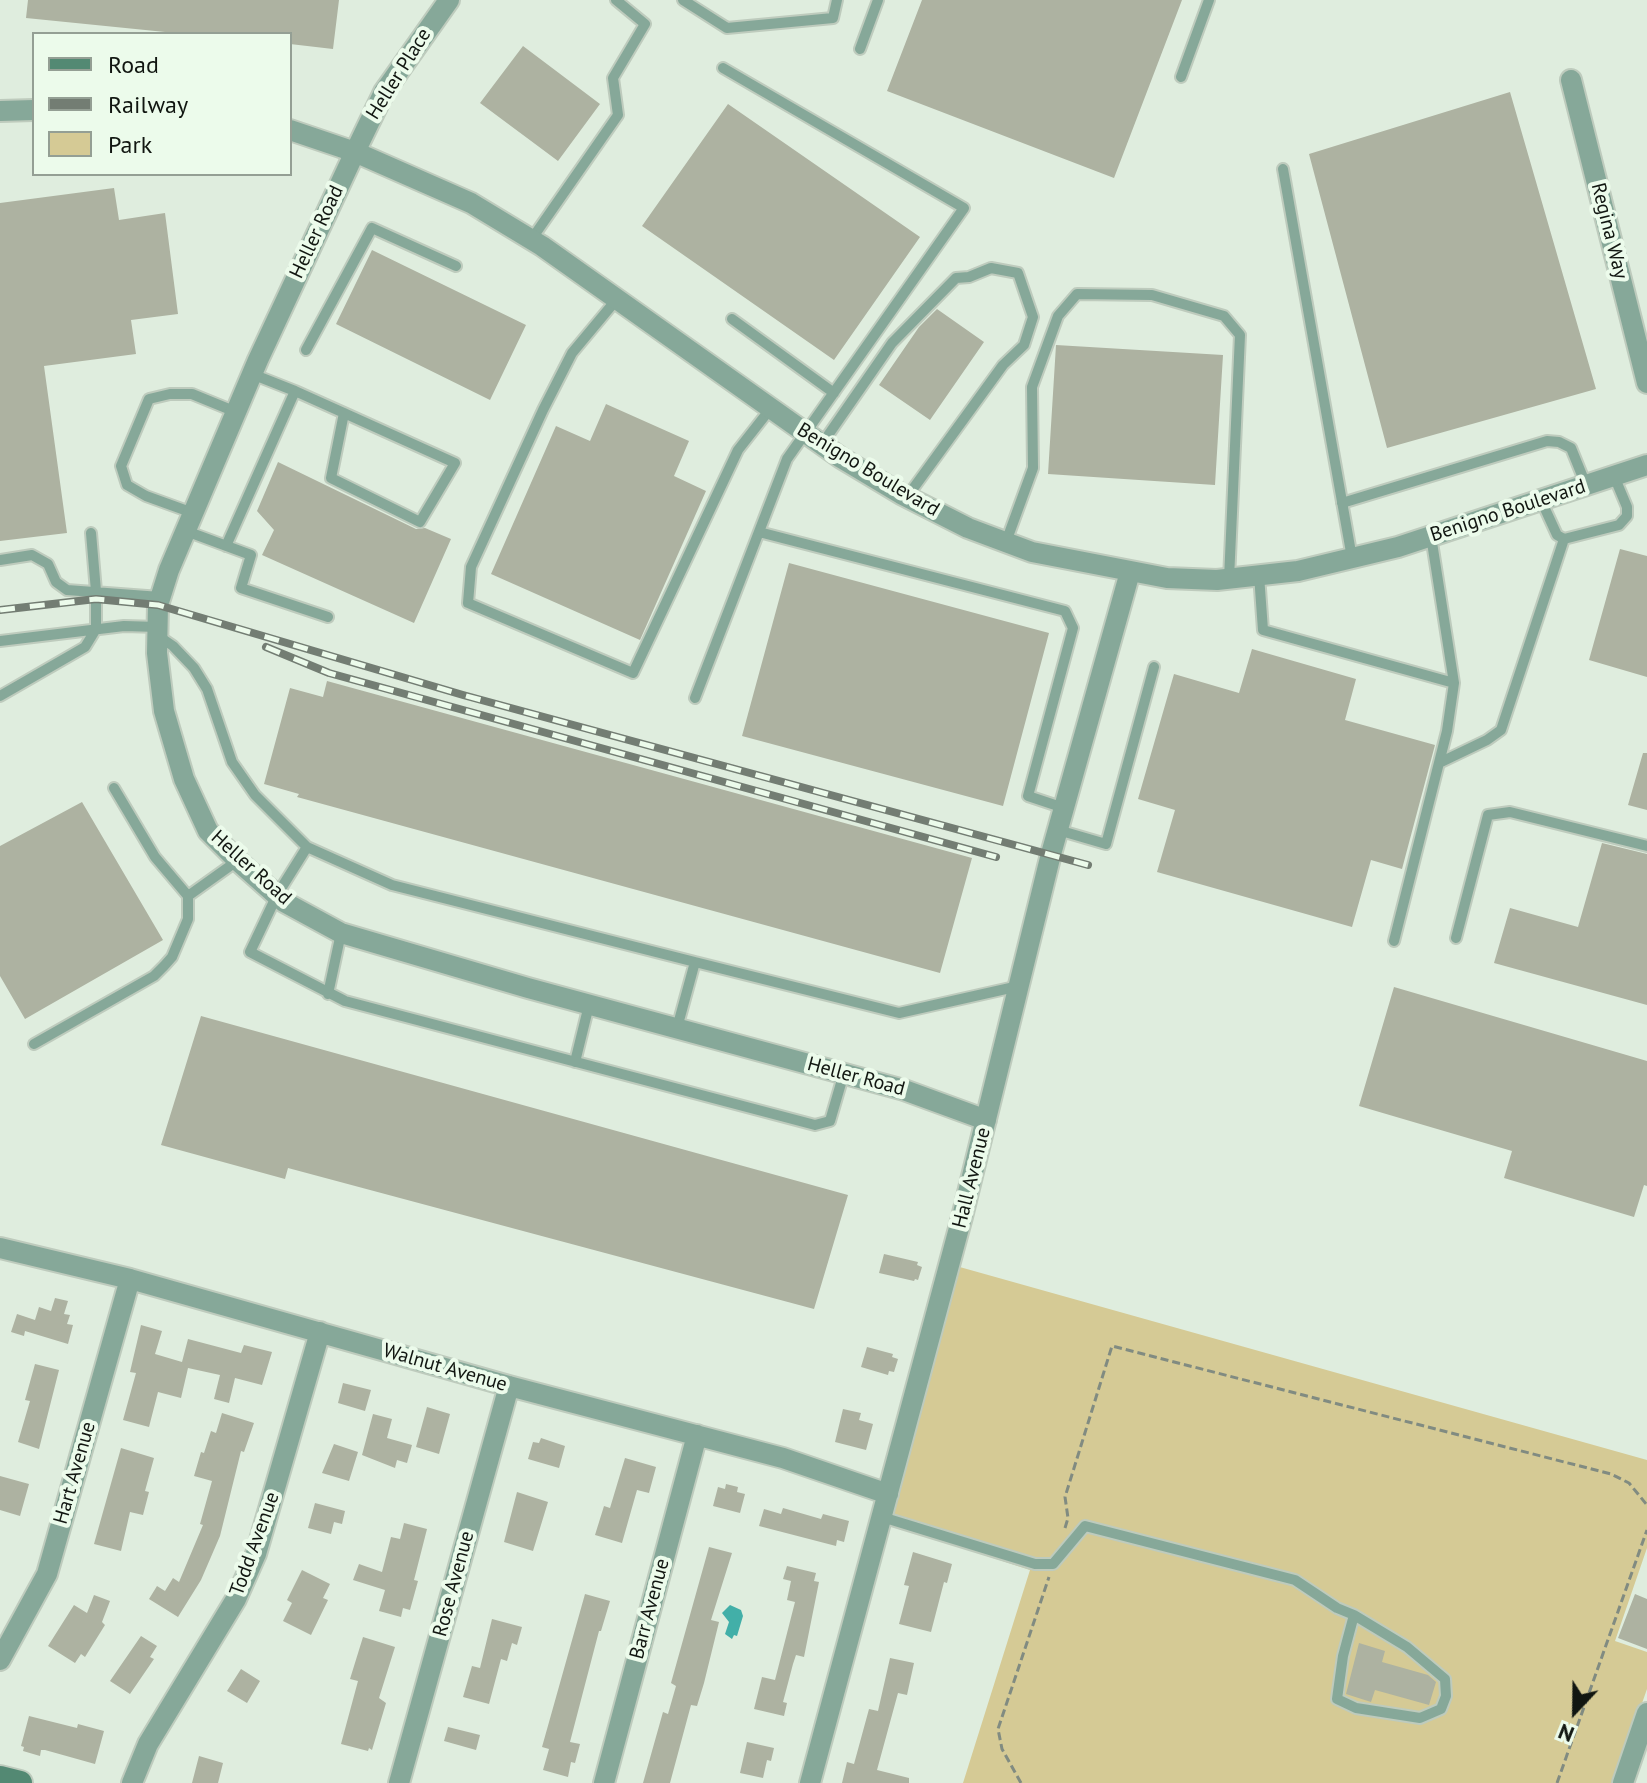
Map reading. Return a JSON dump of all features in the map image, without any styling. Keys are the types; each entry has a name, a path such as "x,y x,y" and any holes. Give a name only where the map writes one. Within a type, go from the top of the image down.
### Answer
{"main road":[{"path":"0,1778 20,1783"}],"street":[{"name":"Heller Place","path":"355,152 384,92 449,0"},
{"name":"Regina Way","path":"1571,80 1647,383"},
{"path":"0,111 32,110"},
{"name":"Benigno Boulevard","path":"292,131 355,152 471,203 617,299 814,439 907,497 968,528 1032,552 1167,578 1229,579 1298,571 1431,536 1647,465"},
{"name":"Heller Road","path":"355,152 252,374 161,598 157,653 164,711 184,779 208,831 284,902 341,933 589,1005 904,1090 986,1120"},
{"name":"Hall Avenue","path":"810,1783 986,1120 1058,830 1130,572"},
{"name":"Walnut Avenue","path":"0,1248 130,1279 509,1386 783,1458 888,1494"},
{"name":"Hart Avenue","path":"0,1660 47,1574 130,1279"},
{"name":"Todd Avenue","path":"132,1783 148,1744 236,1599 256,1554 320,1332"},
{"name":"Rose Avenue","path":"399,1783 509,1386"},
{"name":"Barr Avenue","path":"604,1783 697,1435"},
{"path":"1623,1783 1647,1713"}],"lane":[{"path":"531,240 618,115 613,78 645,24 616,0"},
{"path":"683,0 727,28 833,18 837,0"},
{"path":"860,49 878,0"},
{"path":"1181,77 1209,0"},
{"path":"723,68 964,208 834,393 814,439"},
{"path":"1283,169 1352,558"},
{"path":"306,350 372,228 456,266"},
{"path":"695,698 787,459 814,439 892,343 956,278 969,277 991,268 1018,273 1033,317 1024,345 1003,365 907,497"},
{"path":"1006,542 1033,468 1032,387 1058,316 1077,294 1152,295 1224,316 1240,335 1229,579"},
{"path":"617,299 572,353 543,410 471,567 468,603 633,673 738,450 771,408"},
{"path":"732,319 834,393"},
{"path":"252,374 295,391 344,413 455,463 420,522 331,478 344,413"},
{"path":"226,546 295,391"},
{"path":"236,412 192,394 170,394 149,399 121,466 127,485 226,546 251,555 241,588 328,617"},
{"path":"1342,503 1547,441 1571,448 1586,485"},
{"path":"1541,500 1557,535 1564,539 1619,525 1627,516 1627,507 1614,476"},
{"path":"759,532 1065,611 1073,628 1028,796 1064,808"},
{"path":"0,696 85,647 96,629 91,533"},
{"path":"1394,941 1439,763 1454,683 1431,536"},
{"path":"1439,763 1501,730 1564,539"},
{"path":"0,560 32,555 48,564 56,582 67,590 161,598"},
{"path":"1259,575 1263,630 1454,683"},
{"path":"0,641 124,626 157,631 194,668 207,689 232,762 255,795 307,847 392,885 899,1013 1019,986"},
{"path":"1058,830 1106,844 1154,667"},
{"path":"0,689 17,686"},
{"path":"34,1044 154,976 172,957 188,919 188,896 155,857 114,788"},
{"path":"1456,938 1488,815 1510,812 1647,846"},
{"path":"307,847 277,895 250,952 328,994 815,1125 830,1121 844,1073"},
{"path":"188,896 237,861"},
{"path":"328,994 341,933"},
{"path":"677,1028 695,962"},
{"path":"575,1062 589,1005"},
{"path":"882,1517 1035,1564 1053,1564 1085,1526 1295,1580 1337,1608 1354,1615 1407,1647 1445,1679 1446,1696 1441,1709 1420,1718 1356,1708 1337,1699 1343,1656 1354,1615"}],"path":[{"path":"1063,1533 1068,1518 1065,1497 1112,1346 1611,1474 1629,1483 1647,1505"},
{"path":"1557,1783 1647,1530"},
{"path":"1021,1783 1002,1749 998,1729 1053,1564"}],"green space":[{"path":"949,1264 1647,1460 1647,1548 1615,1641 1647,1652 1647,1689 1614,1783 963,1783 1030,1570 883,1522"}],"water":[{"path":"730,1605 741,1610 743,1616 737,1636 734,1635 732,1639 725,1634 729,1622 722,1613"}],"building":[{"path":"28,0 339,0 333,49 292,44 292,32 165,32 26,18"},
{"path":"922,0 1182,0 1114,178 887,91"},
{"path":"523,46 600,104 558,161 480,103"},
{"path":"1510,92 1596,389 1387,448 1309,154"},
{"path":"728,104 920,237 834,360 642,226"},
{"path":"114,188 119,220 165,213 178,314 131,320 136,354 44,366 67,533 0,541 0,203"},
{"path":"372,250 526,325 490,400 336,324"},
{"path":"937,309 984,342 930,420 879,385 919,327"},
{"path":"1056,345 1223,355 1215,485 1048,474"},
{"path":"606,404 689,441 674,476 706,491 640,640 491,574 556,426 590,441"},
{"path":"278,462 416,529 425,528 451,539 414,623 262,555 274,530 257,511"},
{"path":"1620,549 1647,556 1647,677 1589,660"},
{"path":"789,563 1049,633 1003,806 742,736"},
{"path":"1252,649 1356,679 1345,720 1435,745 1402,869 1371,860 1352,927 1157,872 1175,810 1138,799 1174,674 1239,693"},
{"path":"327,681 972,858 940,973 297,797 299,794 264,784 290,688 323,697"},
{"path":"1643,753 1647,753 1647,810 1628,805"},
{"path":"82,802 163,940 25,1019 0,976 0,846"},
{"path":"1602,843 1647,854 1647,1005 1494,963 1510,908 1578,927"},
{"path":"1394,987 1647,1061 1647,1186 1644,1185 1634,1217 1504,1178 1512,1151 1359,1106"},
{"path":"201,1016 848,1195 814,1309 288,1168 285,1179 161,1145"},
{"path":"884,1254 918,1262 917,1265 922,1267 918,1280 879,1273"},
{"path":"55,1298 68,1301 64,1314 70,1315 67,1324 73,1325 68,1344 25,1331 24,1336 11,1332 17,1314 35,1320 39,1307 51,1311"},
{"path":"141,1325 162,1331 155,1354 182,1362 188,1339 241,1353 244,1345 272,1352 262,1385 235,1378 229,1403 214,1399 220,1375 188,1368 181,1398 158,1392 149,1427 123,1420 136,1373 130,1372"},
{"path":"867,1347 893,1354 892,1357 898,1359 894,1372 889,1371 888,1375 861,1367"},
{"path":"35,1364 59,1370 39,1449 18,1442 30,1401 25,1400"},
{"path":"343,1383 371,1390 365,1411 338,1403"},
{"path":"427,1407 450,1414 439,1454 416,1447"},
{"path":"843,1409 861,1413 859,1420 873,1424 866,1450 835,1442"},
{"path":"222,1413 254,1423 244,1452 241,1451 220,1536 201,1580 178,1617 149,1599 157,1586 165,1591 173,1578 179,1582 203,1525 200,1524 212,1481 194,1476 201,1452 204,1453 211,1431 216,1433"},
{"path":"373,1414 392,1419 387,1438 412,1445 407,1463 397,1460 395,1468 362,1455"},
{"path":"541,1438 565,1446 559,1468 528,1459 533,1442 539,1443"},
{"path":"334,1444 358,1452 349,1481 322,1473"},
{"path":"121,1448 154,1458 145,1491 149,1492 143,1515 130,1512 121,1551 94,1544"},
{"path":"625,1458 656,1467 649,1493 637,1490 622,1543 595,1535 604,1506 610,1508"},
{"path":"0,1476 29,1484 20,1516 0,1510"},
{"path":"726,1484 738,1487 737,1492 745,1494 740,1513 713,1506 718,1487 725,1489"},
{"path":"517,1492 548,1502 533,1551 504,1542"},
{"path":"315,1503 345,1511 342,1524 334,1522 331,1534 308,1528"},
{"path":"783,1508 821,1519 823,1514 849,1521 844,1542 837,1540 836,1546 759,1526 764,1509 781,1514"},
{"path":"404,1523 427,1529 410,1610 403,1608 401,1617 379,1611 385,1590 353,1580 359,1564 382,1572 391,1537 400,1539"},
{"path":"709,1547 732,1553 711,1620 719,1622 704,1683 697,1706 691,1705 670,1783 643,1783 663,1712 668,1714 676,1686 671,1683"},
{"path":"913,1552 952,1564 931,1632 899,1624 909,1586 904,1585"},
{"path":"787,1566 816,1573 814,1581 819,1582 804,1657 796,1655 783,1702 787,1703 784,1716 754,1709 762,1677 775,1680 795,1602 787,1600 791,1581 783,1579"},
{"path":"302,1570 330,1584 323,1598 328,1600 311,1635 283,1621 292,1603 287,1600"},
{"path":"585,1594 610,1601 570,1742 580,1744 568,1777 543,1770 549,1749 542,1747"},
{"path":"1635,1594 1647,1599 1647,1649 1618,1638"},
{"path":"94,1595 110,1601 102,1622 105,1625 85,1657 81,1654 75,1663 48,1646 74,1605 87,1613"},
{"path":"492,1619 522,1627 517,1645 512,1643 507,1661 501,1659 489,1704 463,1697 472,1666 480,1668"},
{"path":"141,1636 157,1646 150,1657 154,1659 130,1694 110,1681"},
{"path":"363,1637 395,1647 379,1698 386,1703 372,1750 369,1748 368,1751 341,1744 358,1681 350,1679"},
{"path":"1359,1643 1385,1651 1382,1662 1428,1675 1436,1682 1429,1705 1375,1690 1371,1702 1346,1694"},
{"path":"890,1658 914,1663 907,1695 898,1693 877,1770 909,1778 909,1783 842,1783 847,1762 854,1764 869,1709 878,1711"},
{"path":"241,1669 260,1681 247,1703 227,1691"},
{"path":"29,1716 104,1731 95,1764 45,1750 41,1750 40,1756 23,1751 24,1747 21,1746"},
{"path":"448,1727 480,1735 476,1750 444,1741"},
{"path":"747,1742 774,1748 771,1761 767,1760 763,1778 740,1773"},
{"path":"199,1756 223,1763 218,1783 192,1783"}],"railway":[{"path":"0,610 96,599 158,605 463,695 1088,865"},
{"path":"266,647 329,673 996,857"}]}
